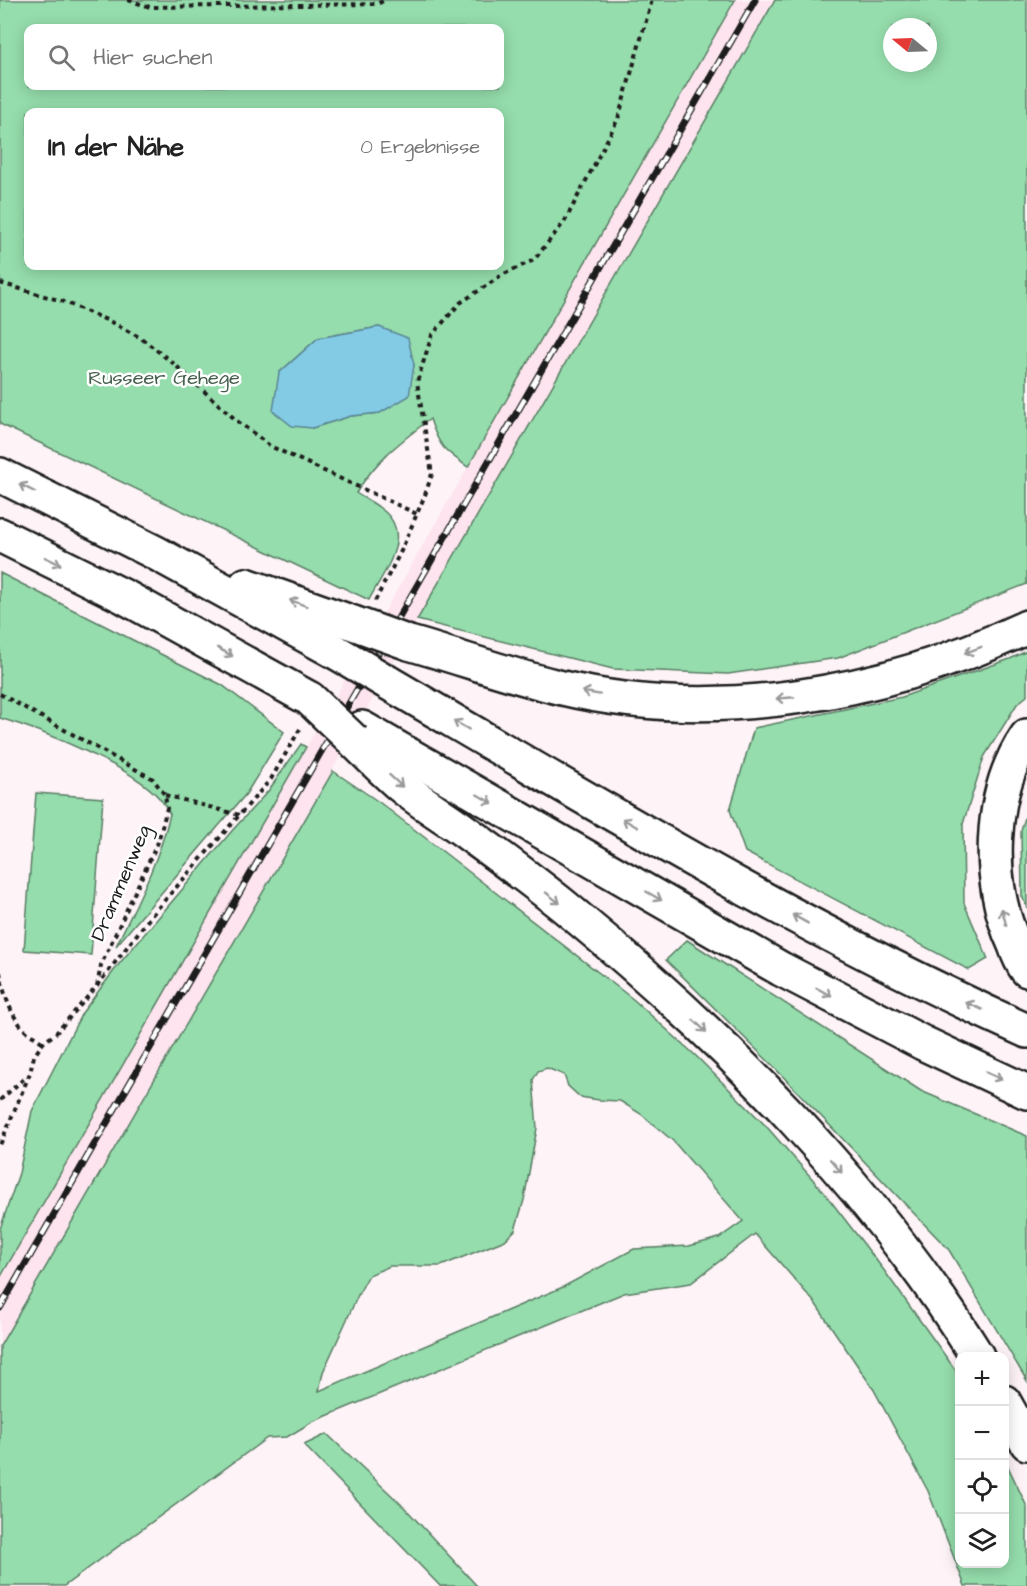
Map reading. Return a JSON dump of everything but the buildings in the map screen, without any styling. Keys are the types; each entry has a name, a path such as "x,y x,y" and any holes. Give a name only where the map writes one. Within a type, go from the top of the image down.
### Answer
{"highway":[{"path":"0,475 154,552 336,652 670,846 806,922 944,993 1027,1030"},
{"path":"0,535 125,597 306,713 358,734 782,969 922,1043 1027,1092"},
{"path":"154,552 363,614 410,643 558,687 614,698 700,704 793,698 890,679 948,660 1027,627"},
{"path":"358,734 401,786 499,856 571,912 719,1044 838,1167 916,1267 974,1352"},
{"path":"1027,736 1009,774 996,821 994,861 1009,933 1027,970"},
{"path":"1007,1406 1027,1443"}],"path":[{"path":"128,0 150,7 377,4 385,0"},
{"path":"363,614 401,551 432,474 417,382 432,335 460,303 504,274 534,260 565,221 618,119 652,0"},
{"path":"0,283 62,301 141,338 174,363 237,421 270,446 417,514"},
{"path":"0,694 153,779 165,795 239,815"},
{"path":"97,986 151,916 271,779 306,713"},
{"name":"Drammenweg","path":"0,1145 30,1073 34,1056 43,1043 56,1033 97,986 101,965 158,842 167,808 165,795"},
{"path":"0,972 3,991 17,1018 28,1032 43,1043"},
{"path":"0,1100 30,1073"}],"shaded area":[{"path":"735,0 775,0 0,1346 0,1278"}],"green space":[{"name":"Russeer Gehege","path":"0,0 735,0 468,467 443,447 430,419 398,444 381,461 356,493 380,508 390,518 396,529 394,552 369,600 0,424","holes":["379,327 414,365 410,384 380,413 351,416 312,428 279,373 318,338"]},
{"path":"775,0 1027,0 1027,584 838,658 728,674 613,669 417,620"},
{"path":"0,573 222,685 284,732 246,794 116,946 154,865 170,814 147,787 108,762 61,740 0,718"},
{"path":"1027,651 1027,696 1017,704 984,757 963,824 964,903 988,959 969,970 745,852 730,810 754,728 902,697"},
{"path":"301,744 306,747 0,1278 0,1229 19,1173 32,1111 82,1013 119,964 269,790"},
{"path":"333,771 379,802 634,1000 695,1055 766,1126 823,1191 883,1269 955,1369 955,1560 928,1491 874,1390 815,1303 755,1234 691,1283 624,1293 312,1422 287,1437 267,1438 64,1586 0,1586 0,1346","holes":["547,1068 564,1075 568,1086 580,1097 620,1101 641,1114 673,1141 743,1221 719,1238 689,1246 634,1249 563,1287 319,1391 323,1372 369,1275 390,1266 441,1266 505,1240 515,1230 524,1200 537,1128 533,1080 538,1071"]},
{"path":"36,793 103,798 91,955 24,950"},
{"path":"1027,811 1027,908 1022,896 1021,831"},
{"path":"687,940 921,1091 1027,1136 1027,1381 949,1250 771,1064 666,960"},
{"path":"327,1434 405,1508 477,1586 440,1586 304,1445"},
{"path":"1009,1469 1027,1507 1027,1586 965,1586 958,1568 1009,1568"}],"water":[{"path":"379,327 408,338 414,365 409,396 380,413 351,416 312,428 292,426 273,411 279,373 318,338"}],"railway":[{"path":"0,1308 755,0"}]}
